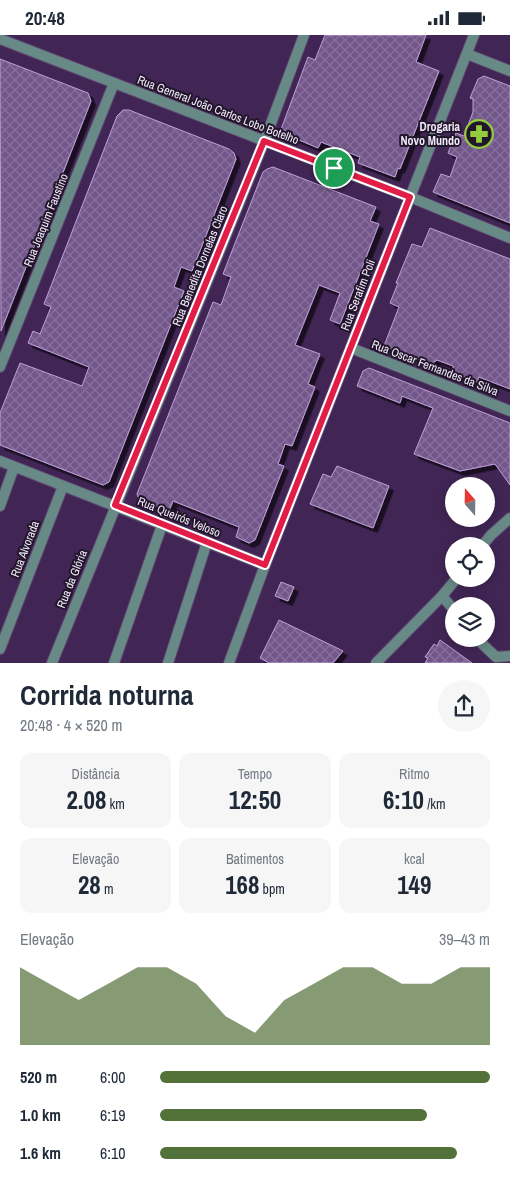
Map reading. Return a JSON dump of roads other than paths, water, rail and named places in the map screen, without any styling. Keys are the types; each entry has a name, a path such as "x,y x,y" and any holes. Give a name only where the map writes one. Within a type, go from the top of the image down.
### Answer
{"street":[{"name":"Rua Benedita Dornelas Claro","path":"115,505 264,141 304,35"},
{"name":"Rua Serafim Poli","path":"229,663 265,565 474,35"},
{"name":"Rua General João Carlos Lobo Botelho","path":"0,39 410,197 510,238"},
{"path":"466,54 510,71"},
{"name":"Rua Joaquim Faustino","path":"0,367 114,83"},
{"name":"Rua Oscar Fernandes da Silva","path":"351,348 510,411"},
{"name":"Rua Queirós Veloso","path":"0,461 265,565"},
{"path":"0,506 14,467"},
{"name":"Rua Alvorada","path":"0,649 63,486"},
{"name":"Rua da Glória","path":"52,663 115,505"},
{"path":"489,537 510,518"},
{"path":"114,663 162,525"},
{"path":"168,663 207,542"},
{"path":"376,663 449,587"},
{"path":"442,595 445,599"},
{"path":"485,647 498,659 510,656"}],"place":[{"name":"Drogaria Novo Mundo","path":"479,134"}]}
